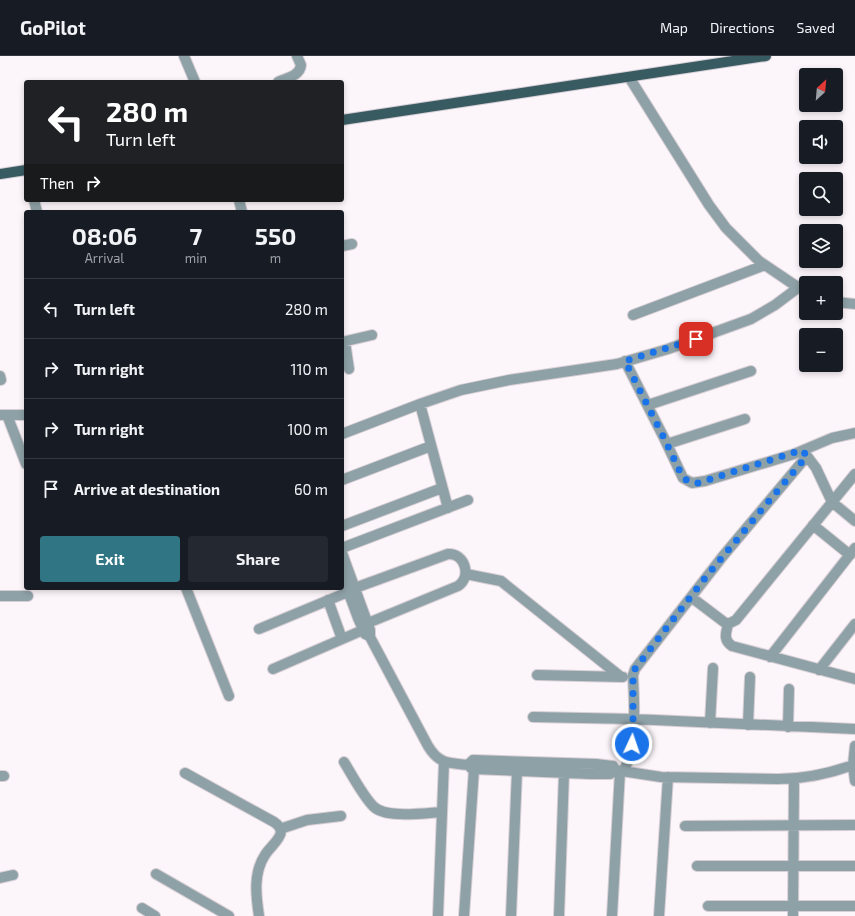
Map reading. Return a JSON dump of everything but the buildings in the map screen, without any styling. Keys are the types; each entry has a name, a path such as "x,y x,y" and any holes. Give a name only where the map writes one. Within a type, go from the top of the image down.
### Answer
{"main road":[{"path":"344,120 766,56"},
{"path":"0,174 24,170"}],"street":[{"path":"184,56 194,80"},
{"path":"283,80 295,75 299,71 301,65 297,56"},
{"path":"628,77 718,217 735,239 764,265 799,287"},
{"path":"633,315 764,265"},
{"path":"344,433 420,404 480,386 509,380 606,366 668,349 745,321 799,291"},
{"path":"843,303 855,304"},
{"path":"344,342 372,335"},
{"path":"344,346 349,369"},
{"path":"625,361 683,478 692,483 705,481 805,453 832,438 855,433"},
{"path":"648,405 751,371"},
{"path":"420,404 448,508"},
{"path":"24,415 4,415 24,460"},
{"path":"667,444 744,419"},
{"path":"344,479 431,446"},
{"path":"805,453 816,468 832,502 855,521"},
{"path":"612,916 619,771 628,762 632,751 633,678 635,669 805,453"},
{"path":"728,624 736,620 855,474"},
{"path":"344,525 442,488"},
{"path":"344,547 468,500"},
{"path":"770,657 852,551 813,524"},
{"path":"259,629 352,590 448,554 456,554 459,556 466,574 462,584 367,630 342,639 273,669"},
{"path":"344,560 352,590 367,630 428,746 434,755 444,762 471,767 517,771 610,774 619,771 668,777 794,779 831,773 853,765"},
{"path":"466,574 501,581 621,677"},
{"path":"344,578 352,590"},
{"path":"187,590 229,696"},
{"path":"0,596 28,596"},
{"path":"691,597 719,619 728,624"},
{"path":"328,600 342,639"},
{"path":"728,624 725,637 728,644 737,648 855,679"},
{"path":"819,670 855,624"},
{"path":"710,723 713,668"},
{"path":"537,675 633,678"},
{"path":"748,725 750,677"},
{"path":"788,727 789,689"},
{"path":"533,718 633,720 855,729"},
{"path":"855,746 853,765 855,781"},
{"path":"464,916 471,767 473,760 596,764 613,766 619,771"},
{"path":"344,762 370,802 377,810 393,814 442,812"},
{"path":"438,916 444,762"},
{"path":"511,916 517,771"},
{"path":"185,773 274,822 280,829 281,832 279,836 264,855 258,871 256,883 259,916"},
{"path":"559,916 564,773"},
{"path":"659,916 668,777"},
{"path":"793,911 794,779"},
{"path":"280,829 307,820 341,816"},
{"path":"685,826 855,825"},
{"path":"697,866 855,866"},
{"path":"156,874 230,916"},
{"path":"0,878 13,875"},
{"path":"708,906 793,911 855,906"},
{"path":"142,908 155,916"}],"route":[{"path":"632,744 633,675 635,669 705,578 807,456 802,450 782,458 698,483 692,483 683,478 625,361 668,349 696,339"}]}
